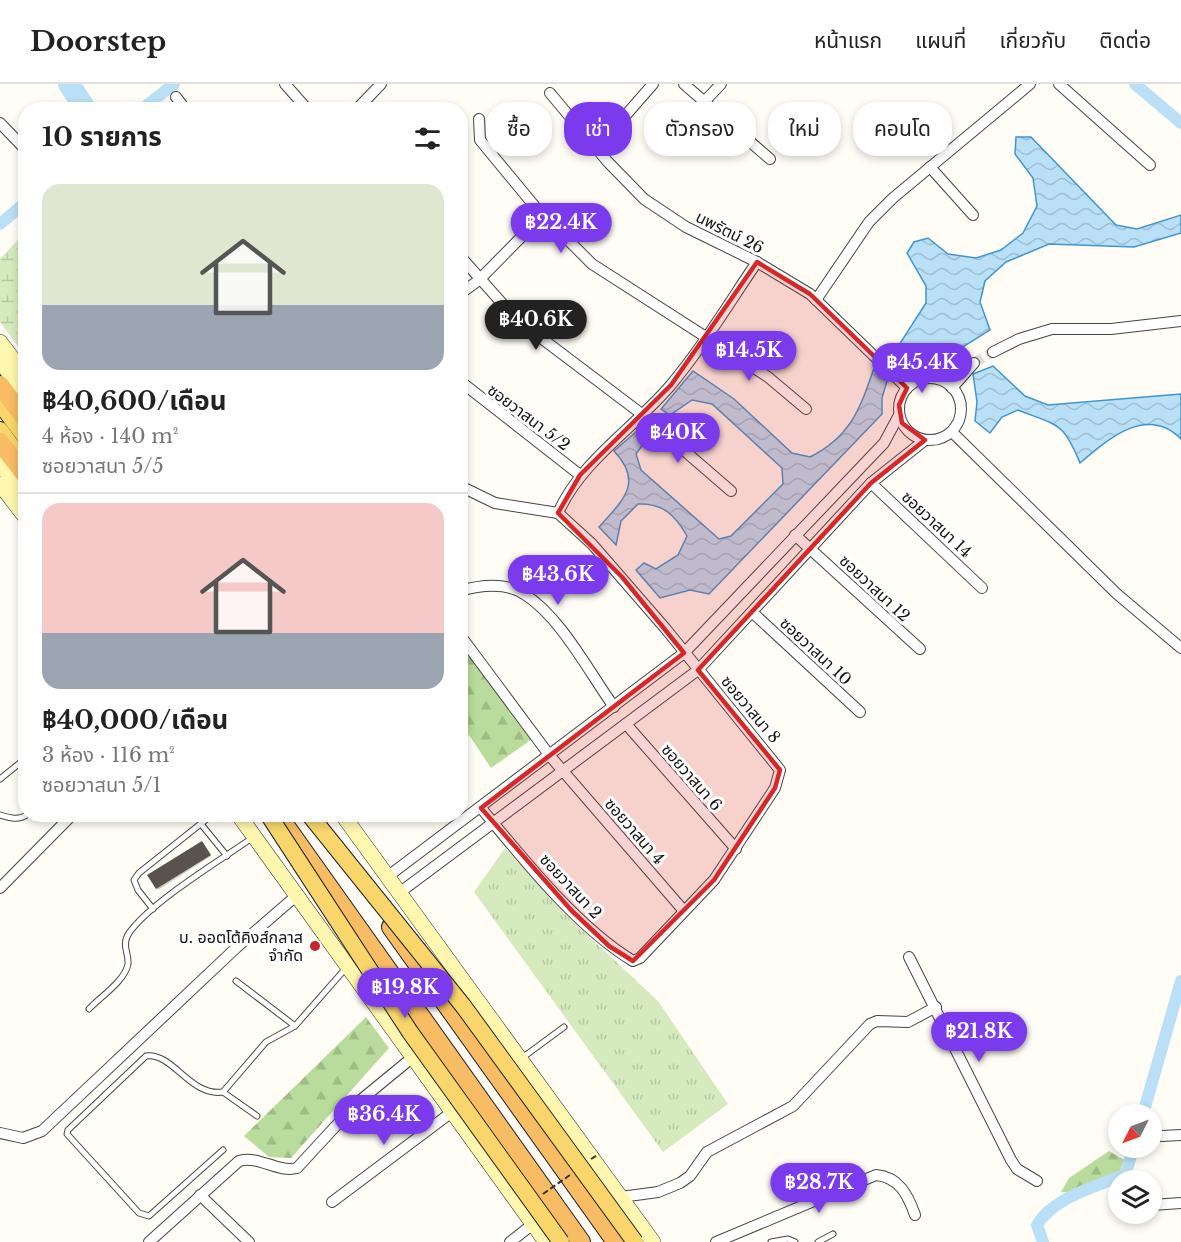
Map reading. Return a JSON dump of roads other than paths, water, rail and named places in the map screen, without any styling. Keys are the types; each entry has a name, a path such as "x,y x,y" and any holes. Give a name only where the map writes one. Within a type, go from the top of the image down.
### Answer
{"highway":[{"path":"0,385 18,409"},
{"path":"0,442 18,466"},
{"path":"283,822 581,1242"},
{"path":"317,822 471,1042 616,1242"}],"main road":[{"path":"0,342 18,366"},
{"path":"0,361 18,385"},
{"path":"0,403 18,427"},
{"path":"0,430 18,454"},
{"path":"0,463 18,488"},
{"path":"0,484 18,508"},
{"path":"244,822 546,1242"},
{"path":"273,822 410,1032 561,1242"},
{"path":"317,822 464,1007 635,1242"},
{"path":"348,822 653,1242"}],"street":[{"path":"285,84 301,102"},
{"path":"364,102 381,84"},
{"path":"632,108 653,84"},
{"path":"684,84 704,102 722,84"},
{"path":"816,300 869,222 930,167 1030,84"},
{"path":"1059,84 1150,165"},
{"name":"นพรัตน์ 26","path":"550,93 564,109"},
{"path":"176,97 180,102"},
{"path":"479,119 480,140 543,215 592,264 612,279 707,336 768,377 806,409"},
{"path":"3,131 18,143"},
{"path":"756,147 770,159"},
{"name":"นพรัตน์ 26","path":"604,156 644,199 686,227 757,262 816,300 907,388"},
{"path":"930,167 973,215"},
{"path":"468,288 479,280 543,215"},
{"path":"468,490 495,502 558,513 566,494 580,475 671,386 757,262"},
{"path":"468,266 516,319 643,415 731,491"},
{"path":"993,352 1019,339 1052,329 1111,329 1181,321"},
{"path":"952,388 974,363"},
{"path":"399,893 698,670 871,483 925,440 944,437 952,432 961,413 960,403 952,388 933,378 923,379 907,388 899,405 899,415 884,443 684,653 468,817"},
{"name":"ซอยวาสนา 5/2","path":"468,387 580,475"},
{"path":"899,415 908,431 925,440"},
{"path":"952,432 1117,594 1181,648"},
{"name":"ซอยวาสนา 14","path":"871,483 982,588"},
{"name":"ซอยวาสนา 8","path":"558,513 592,544 622,577 765,748 780,770 775,788 736,849"},
{"name":"ซอยวาสนา 12","path":"795,535 920,649"},
{"path":"468,589 490,585 523,593 555,623 614,707"},
{"name":"ซอยวาสนา 10","path":"752,612 860,712"},
{"name":"ซอยวาสนา 4","path":"468,645 550,756 684,912"},
{"name":"ซอยวาสนา 6","path":"626,724 736,849"},
{"name":"ซอยวาสนา 2","path":"481,807 571,910 609,946 633,961 640,958 684,912"},
{"path":"0,888 65,822"},
{"path":"387,877 461,822"},
{"path":"684,912 714,880 736,849"},
{"path":"0,1132 23,1138 42,1131 236,948 296,896"},
{"path":"909,957 1011,1160 1017,1169 1037,1181"},
{"path":"621,1197 658,1192 681,1183 690,1176 707,1152 793,1106 870,1024 908,1022 936,1007"},
{"path":"149,1242 239,1161 248,1158 287,1170 297,1168 357,1103 413,1057"},
{"path":"332,1202 452,1112"},
{"path":"1162,1136 1181,1135"},
{"path":"716,1242 876,1175 887,1176 898,1184 908,1196 915,1215"},
{"path":"200,1195 249,1242"},
{"path":"1162,1204 1181,1203"},
{"path":"510,1242 533,1224"}],"lane":[{"path":"0,779 18,764"},
{"path":"0,815 11,819 18,818"},
{"path":"153,909 138,890 134,880 139,873 203,822"},
{"path":"201,824 227,856"},
{"path":"89,1009 124,973 128,962 125,944 127,936 153,909 254,837"},
{"path":"223,1092 267,1042 295,1026 346,967"},
{"path":"236,981 295,1026"},
{"path":"520,1059 564,1027"},
{"path":"223,1150 149,1216 139,1213 67,1134 68,1130 146,1056 158,1058 206,1093 223,1092 257,1116"},
{"path":"819,1242 833,1234"},
{"path":"771,1242 788,1239 795,1242"}],"water":[{"path":"1016,137 1031,137 1116,225 1137,229 1181,215 1181,233 1134,247 1049,244 1006,262 985,281 980,302 990,330 950,355 932,351 906,355 897,348 926,303 926,286 907,253 914,242 928,238 948,254 976,258 1001,250 1023,233 1037,206 1033,178 1015,154"},
{"path":"993,366 1025,396 1048,405 1181,394 1181,439 1168,429 1155,425 1141,425 1115,436 1080,463 1064,432 1043,419 1018,410 1002,417 990,433 975,421 977,402 973,374"},
{"path":"874,368 887,381 882,398 882,414 709,594 690,590 660,598 636,570 644,563 656,569 678,555 687,536 673,516 661,508 638,504 621,521 616,545 599,527 622,500 629,482 623,462 614,451 645,424 652,432 636,454 641,470 719,539 731,536 783,484 782,468 712,404 692,400 670,415 661,409 693,371 734,399 792,453 810,457 824,449 845,430 858,409"}],"waterway":[{"path":"69,84 81,102"},
{"path":"151,102 174,84"},
{"path":"1135,84 1181,123"},
{"path":"0,224 18,209"},
{"path":"1146,1104 1181,981"},
{"path":"1043,1242 1037,1225 1044,1215 1065,1200 1126,1174 1130,1158"}],"tunnel":[{"path":"974,363 993,352"}],"place":[{"name":"บ. ออตโต้คิงส์กลาส จำกัด","path":"315,946"}]}
